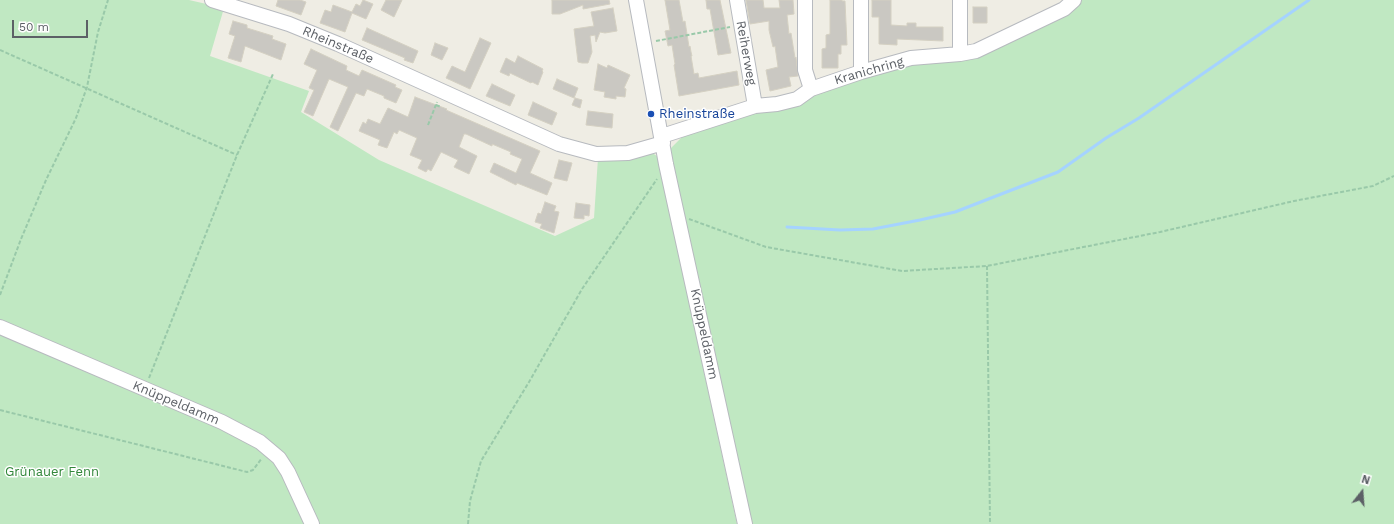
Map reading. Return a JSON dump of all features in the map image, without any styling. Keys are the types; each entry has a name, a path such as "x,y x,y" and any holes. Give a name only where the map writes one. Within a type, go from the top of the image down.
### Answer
{"street":[{"name":"Rheinstraße","path":"212,0 289,24 338,44 559,144 596,154 628,154 662,140"},
{"name":"Knüppeldamm","path":"636,0 666,164 745,524"},
{"name":"Reiherweg","path":"736,0 755,106"},
{"path":"805,0 805,70 811,89"},
{"path":"861,0 861,72"},
{"path":"960,0 960,54"},
{"name":"Kranichring","path":"662,140 755,106 777,104 797,99 811,89 861,72 922,56 960,54 976,51 1064,9 1074,0"},
{"name":"Knüppeldamm","path":"0,327 248,434 279,458 288,472 312,524"}],"path":[{"path":"0,295 21,239 46,180 76,118 87,87 98,32 108,0"},
{"path":"644,43 741,25"},
{"path":"0,50 87,87 237,155"},
{"path":"144,390 237,155 273,74"},
{"path":"428,125 442,91"},
{"path":"436,105 441,107"},
{"path":"468,524 470,501 481,461 529,382 582,289 666,164"},
{"path":"678,215 766,247 902,271 987,266 1160,232 1294,201 1373,186 1394,176"},
{"path":"987,266 990,524"},
{"path":"0,410 247,472 256,467 269,449"}],"green space":[{"path":"0,0 189,0 224,8 210,56 309,91 301,112 379,160 555,236 594,218 598,158 651,152 661,159 737,524 316,524 280,453 0,322"},
{"path":"1079,0 1394,0 1394,524 752,524 670,149 682,137 751,113 800,102 843,84 914,63 958,59"},
{"name":"Grünauer Fenn","path":"0,333 245,439 275,460 308,524 0,524"}],"building":[{"path":"278,0 300,0 306,2 301,15 276,6"},
{"path":"363,0 373,4 366,19 352,13 345,32 320,23 325,10 331,12 333,5 352,12 356,4 360,6"},
{"path":"386,0 402,0 394,17 381,10"},
{"path":"552,0 609,0 610,4 583,9 583,5 560,14 552,14"},
{"path":"665,0 679,0 683,22 685,21 694,74 698,73 699,78 737,71 739,85 679,96 672,45 668,46 665,31 670,30"},
{"path":"706,0 720,0 731,53 718,55 710,9 707,9"},
{"path":"746,0 763,0 764,8 780,8 779,0 793,0 794,14 787,15 789,34 791,33 795,58 796,57 798,76 789,77 791,86 770,91 766,70 778,67 775,46 773,47 769,30 769,21 750,24"},
{"path":"830,0 845,1 847,45 841,45 841,54 838,54 838,68 822,68 822,49 826,48 826,35 830,34"},
{"path":"872,0 891,0 891,25 907,26 907,23 916,23 916,27 943,27 943,41 897,39 897,45 879,44 879,17 872,17"},
{"path":"973,7 987,7 987,23 973,23"},
{"path":"613,8 617,31 605,33 600,32 596,42 595,35 590,36 592,52 588,63 578,62 574,29 594,26 591,12"},
{"path":"233,21 247,25 247,28 273,36 272,39 286,44 281,60 245,46 241,62 228,58 235,36 229,34"},
{"path":"367,28 418,51 413,63 404,60 405,58 362,40"},
{"path":"480,38 491,43 470,89 446,78 452,66 465,72"},
{"path":"435,43 448,48 442,60 431,55"},
{"path":"311,49 347,66 346,70 359,76 362,70 396,85 395,87 402,90 396,103 367,89 364,96 356,93 338,131 330,127 348,87 329,79 313,116 304,112 314,90 309,88 317,70 304,64"},
{"path":"518,56 543,69 538,85 510,73 509,76 500,72 506,58 515,63"},
{"path":"598,64 607,68 608,65 630,75 624,88 626,89 625,97 616,96 616,99 604,97 605,92 594,90"},
{"path":"557,79 578,88 574,98 553,89"},
{"path":"492,84 515,95 510,106 486,96"},
{"path":"415,97 447,109 446,110 540,151 530,173 552,183 547,195 517,183 516,185 490,172 494,163 516,173 522,159 510,154 511,152 492,144 492,146 466,134 464,134 459,147 477,156 469,174 454,167 458,160 441,152 431,171 428,169 426,172 418,168 422,160 410,155 417,138 399,130 397,134 394,132 387,148 378,145 380,140 359,131 363,122 366,124 368,119 380,124 388,108 408,117"},
{"path":"575,98 582,100 580,108 572,105"},
{"path":"533,102 557,113 552,125 528,115"},
{"path":"588,111 613,114 612,128 586,125"},
{"path":"559,160 572,163 567,181 554,178"},
{"path":"545,202 556,206 554,211 559,212 554,233 540,228 542,224 535,222 538,213 541,214"},
{"path":"576,203 590,205 589,216 584,215 584,219 574,218"}],"waterway":[{"path":"787,227 840,230 873,229 920,220 955,212 1058,172 1106,138 1139,118 1309,0"}],"place":[{"name":"Rheinstraße","path":"651,114"}]}
